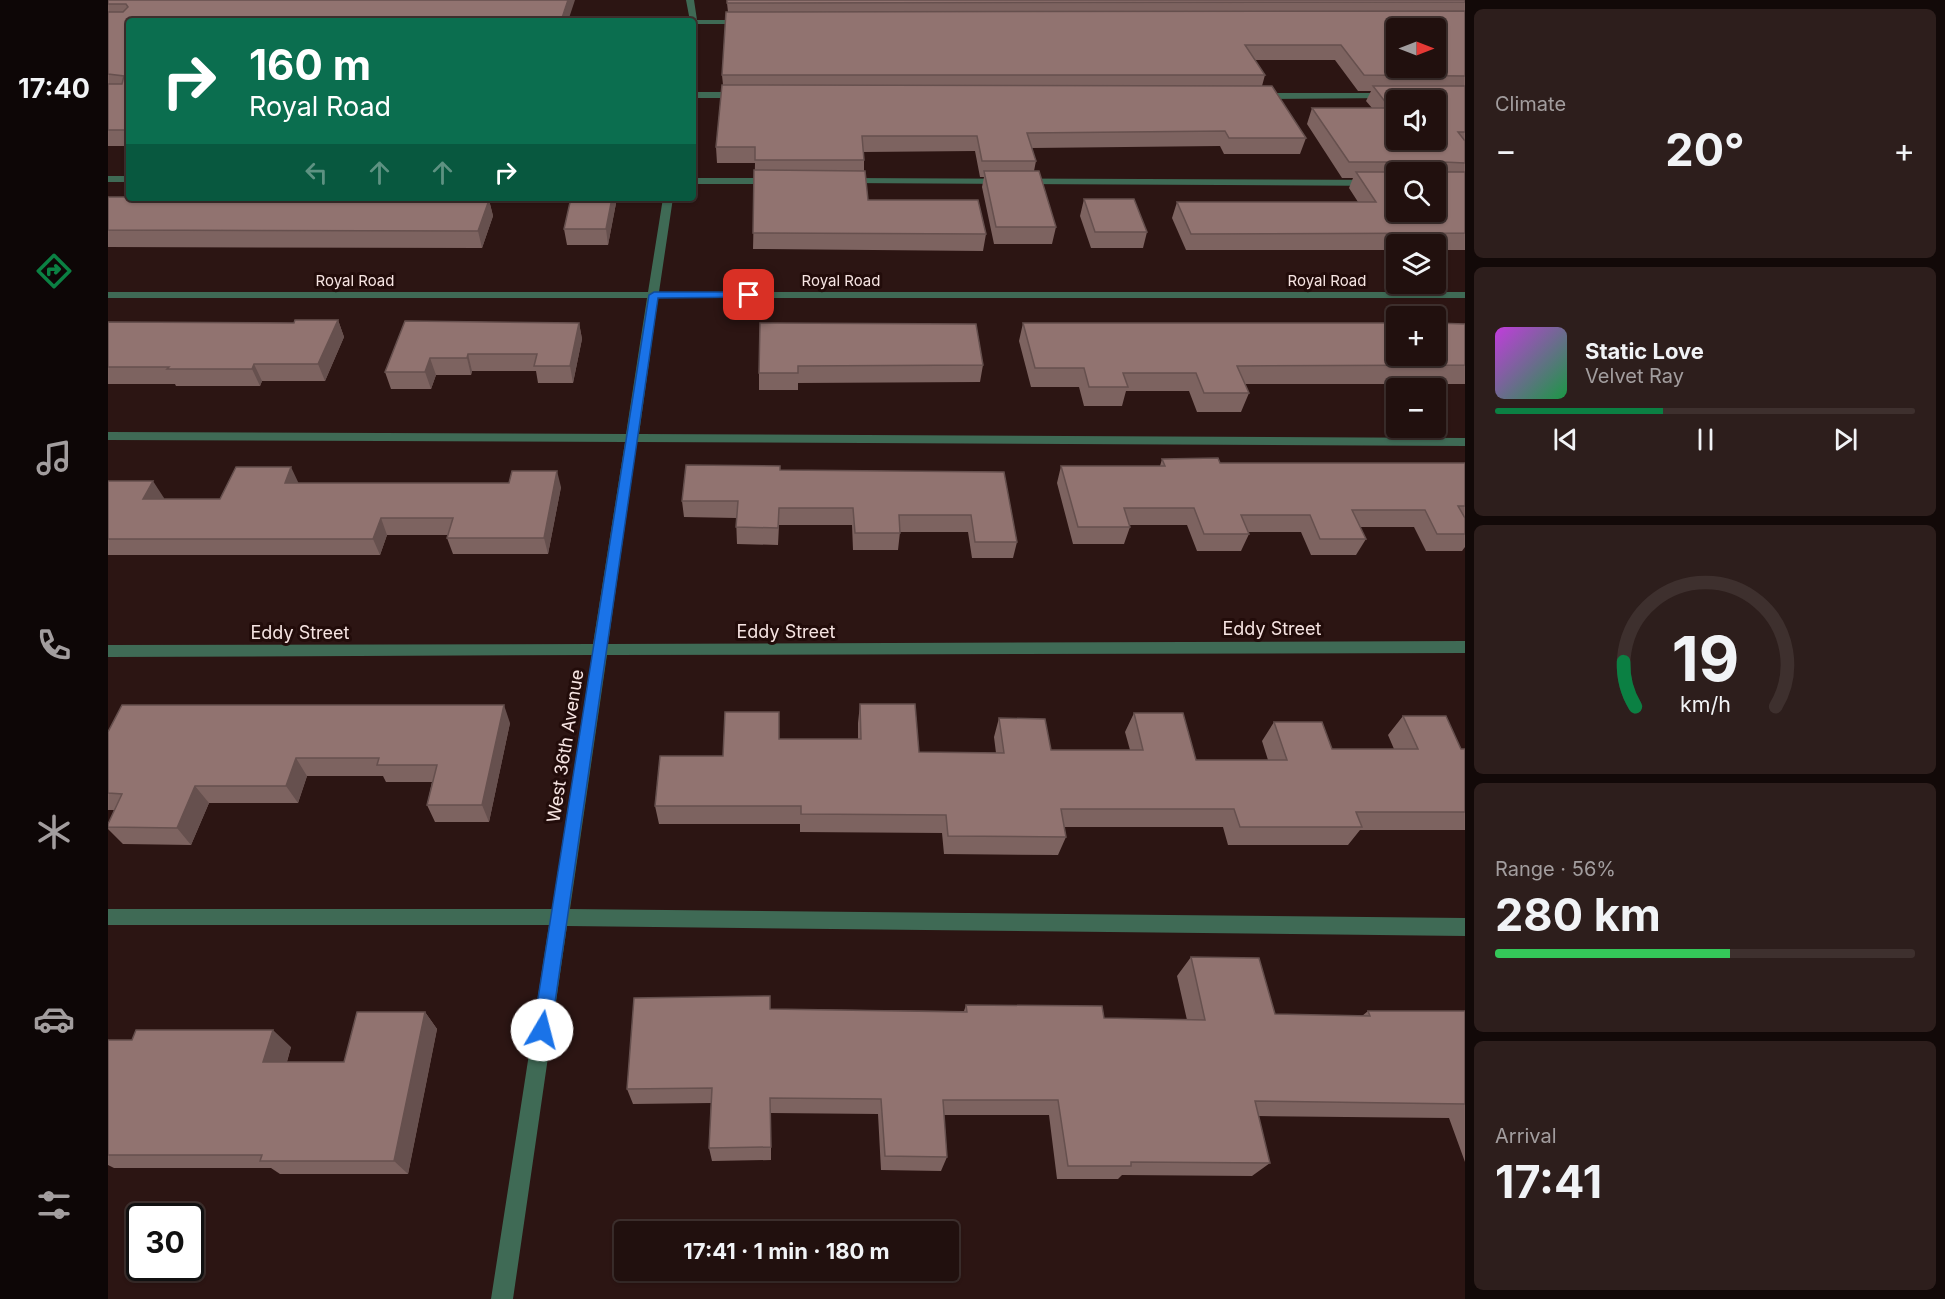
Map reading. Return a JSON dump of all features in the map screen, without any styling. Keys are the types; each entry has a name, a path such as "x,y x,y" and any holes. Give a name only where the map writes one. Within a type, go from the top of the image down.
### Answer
{"street":[{"path":"690,0 693,18"},
{"path":"696,22 754,22"},
{"path":"696,95 752,95"},
{"path":"1250,96 1386,96"},
{"path":"108,179 126,179"},
{"path":"696,181 788,181"},
{"path":"836,181 1386,183"},
{"name":"West 36th Avenue","path":"502,1299 668,201"},
{"name":"Royal Road","path":"108,295 1465,295"},
{"path":"108,436 1465,442"},
{"name":"Eddy Street","path":"108,651 1465,647"},
{"path":"108,917 559,917 1465,927"}],"building":[{"path":"108,0 568,0 562,18 126,18 126,130 108,130 108,84 122,84 124,76 108,74 108,12 123,12 128,7 126,4 108,4"},
{"path":"727,0 1465,0 1465,2 727,3"},
{"path":"1465,11 1465,76 1446,76 1446,18 1386,18 1386,75 1364,75 1341,45 1245,45 1265,75 722,75 726,12"},
{"path":"722,85 1272,86 1306,138 1229,138 1225,131 1027,133 1036,161 982,161 977,136 862,136 864,160 755,160 755,147 716,147"},
{"path":"1373,86 1465,86 1465,132 1458,132 1465,141 1465,163 1349,162 1312,108 1386,108 1386,150 1446,150 1446,90 1386,90 1386,103"},
{"path":"754,170 865,171 868,200 978,200 986,234 753,233"},
{"path":"984,171 1039,171 1056,227 996,227"},
{"path":"1356,172 1386,172 1386,222 1446,222 1446,172 1465,172 1465,233 1191,234 1177,202 1376,202"},
{"path":"108,197 126,197 126,201 489,201 478,231 108,230"},
{"path":"1084,199 1134,199 1147,232 1095,232"},
{"path":"570,201 611,201 606,229 564,229"},
{"path":"295,320 338,320 318,364 254,364 252,369 108,367 108,322 294,323"},
{"path":"405,321 579,323 570,366 534,366 537,354 468,354 467,358 430,358 425,372 385,372"},
{"path":"760,323 976,324 983,365 798,366 798,373 759,373"},
{"path":"1023,323 1386,323 1386,365 1237,366 1249,393 1204,393 1196,373 1123,373 1128,387 1089,387 1084,368 1035,368"},
{"path":"1446,323 1465,324 1465,365 1446,365"},
{"path":"1218,458 1220,463 1465,463 1465,506 1458,506 1465,518 1465,534 1437,534 1425,510 1352,510 1366,539 1320,539 1310,515 1241,515 1249,534 1204,534 1194,508 1124,508 1130,527 1078,527 1061,466 1165,466 1162,459"},
{"path":"686,465 780,466 780,470 1004,472 1017,542 975,542 971,515 899,515 900,533 855,533 853,508 779,508 778,528 736,527 738,501 682,501"},
{"path":"236,467 291,467 285,483 509,483 512,471 557,471 544,538 447,538 453,518 381,518 373,539 108,539 108,481 153,481 143,499 220,499"},
{"path":"860,704 915,704 919,752 1004,753 999,718 1045,719 1051,750 1143,750 1134,713 1183,713 1196,760 1287,760 1274,722 1322,722 1332,749 1418,749 1403,716 1446,716 1461,749 1465,749 1465,812 1356,812 1362,827 1240,827 1234,809 1061,809 1066,837 948,836 946,815 801,814 801,806 655,806 660,756 723,756 725,712 779,712 779,739 861,739"},
{"path":"122,705 504,705 482,805 427,805 437,765 377,765 379,758 296,758 286,786 195,786 177,828 108,827 122,794 108,793 108,732"},
{"path":"1191,957 1259,958 1275,1014 1370,1016 1368,1011 1465,1011 1465,1104 1255,1101 1270,1163 1131,1162 1131,1166 1068,1166 1058,1100 943,1100 947,1157 885,1156 881,1099 770,1098 771,1147 709,1148 712,1088 627,1089 634,998 770,996 770,1009 967,1012 966,1005 1102,1006 1104,1018 1205,1020"},
{"path":"357,1012 425,1012 394,1161 260,1161 262,1155 108,1155 108,1040 132,1040 136,1030 273,1030 263,1062 344,1062"}],"route":[{"path":"542,1030 654,295 749,295"}]}
